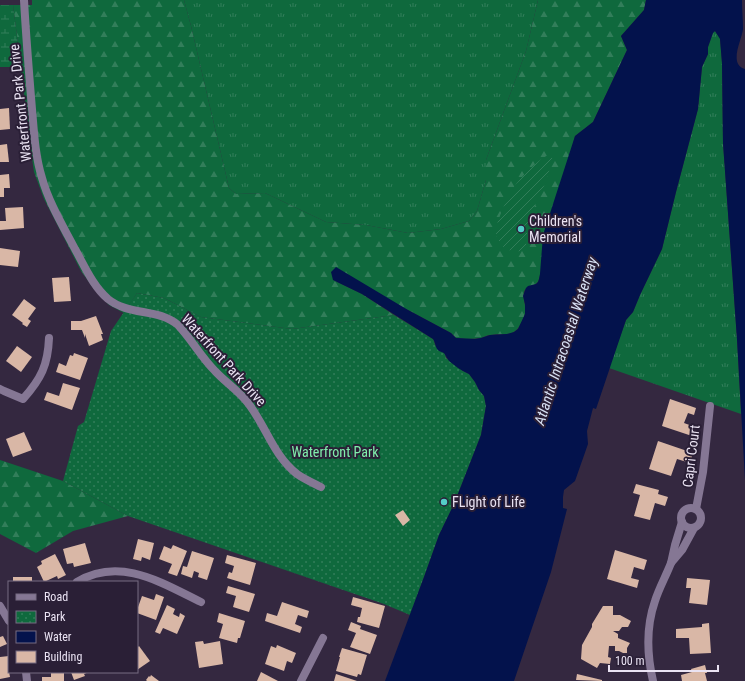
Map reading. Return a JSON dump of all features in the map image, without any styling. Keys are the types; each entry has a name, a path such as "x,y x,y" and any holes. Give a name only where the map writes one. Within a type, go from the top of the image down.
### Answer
{"street":[{"name":"Waterfront Park Drive","path":"24,0 35,139 42,178 53,206 93,282 104,295 117,305 129,310 165,317 178,326 191,340 208,364 245,399 255,412 282,460 298,474 321,487"},
{"path":"0,389 4,392 24,399 36,385 44,367 49,352 50,338"},
{"name":"Capri Court","path":"696,509 703,472 710,406"},
{"name":"Capri Court","path":"653,681 649,654 649,628 652,612 656,597 671,563 674,545 682,522 681,517 684,511 688,508 696,509 701,513 702,520 698,526 694,528 682,550 671,563"},
{"path":"682,522 687,528 694,528"},
{"path":"79,581 92,575 104,573 133,573 155,580 201,602"},
{"path":"0,606 8,619"},
{"path":"301,681 323,638"}],"green space":[{"path":"32,0 184,0 229,188 236,194 265,193 326,222 366,225 408,233 441,229 469,221 477,211 486,180 486,160 526,51 538,0 646,0 644,10 621,36 627,50 593,122 575,136 539,279 536,284 528,287 524,292 525,315 520,325 510,334 494,334 481,338 468,339 456,338 451,333 408,310 333,280 362,294 394,315 292,329 201,317 164,298 137,293 124,313 109,305 94,289 81,271 44,199 34,172 13,5 32,5"},
{"path":"184,0 538,0 526,51 486,160 486,180 477,211 469,221 441,229 408,233 366,225 326,222 265,193 236,194 229,188"},
{"path":"0,5 13,5 21,67 0,67"},
{"path":"715,31 720,38 722,63 723,143 741,414 609,368 626,320 633,312 662,249 698,109 702,67 708,54 708,47 713,32"},
{"path":"550,155 553,159 544,186 528,222 526,245 521,251 510,251 502,245 496,233 500,215 509,195 517,183 534,165"},
{"name":"Waterfront Park","path":"137,293 164,298 201,317 292,329 394,315 433,339 435,345 445,354 446,358 469,374 484,396 486,406 481,435 454,504 439,535 410,615 384,604 128,516 63,481 78,426 84,422 111,331"},
{"path":"0,460 63,481 128,516 73,531 36,553 0,534"}],"water":[{"name":"Atlantic Intracoastal Waterway","path":"646,0 742,0 743,29 737,51 737,62 745,69 745,480 737,339 723,143 722,63 720,39 715,31 708,47 708,54 702,67 698,109 662,249 633,312 626,320 596,409 593,408 587,431 588,444 575,481 564,490 563,508 567,509 551,572 514,681 385,681 439,535 454,504 481,435 486,406 484,396 469,374 449,361 444,353 438,350 433,339 362,294 333,280 331,272 336,267 408,310 451,333 456,338 475,339 490,335 507,334 518,329 525,314 523,296 526,288 536,284 539,279 543,235 575,136 593,122 627,50 621,36 644,10"}],"building":[{"path":"9,108 10,129 0,130 0,109"},
{"path":"7,144 9,162 0,162 0,145"},
{"path":"9,174 10,188 4,188 4,197 0,197 0,175"},
{"path":"23,207 24,228 0,230 0,221 6,221 5,208"},
{"path":"0,248 20,251 18,267 0,265"},
{"path":"69,277 71,301 54,302 52,278"},
{"path":"24,299 36,308 28,319 31,321 27,327 12,315"},
{"path":"96,316 103,334 101,334 103,340 89,346 82,330 71,330 71,321 81,321"},
{"path":"17,346 32,357 21,372 6,361"},
{"path":"74,353 88,358 80,380 56,372 59,363 66,366 70,355 73,356"},
{"path":"63,383 80,388 72,410 44,400 47,392 59,396"},
{"path":"670,399 696,408 694,415 688,413 684,423 695,427 692,436 662,426"},
{"path":"24,432 32,450 13,457 6,439"},
{"path":"658,441 693,453 690,463 677,459 671,476 649,469"},
{"path":"636,484 659,490 658,494 668,497 665,506 655,503 650,520 634,516 640,495 633,493"},
{"path":"403,510 410,520 403,526 395,515"},
{"path":"138,539 154,543 150,560 142,557 141,561 133,559"},
{"path":"85,543 91,563 74,567 73,563 67,564 63,549"},
{"path":"173,545 187,551 177,576 168,573 172,564 159,559 164,546 171,549"},
{"path":"615,550 647,560 644,570 634,567 631,578 639,580 637,588 607,579"},
{"path":"192,551 214,558 207,580 198,577 199,573 194,571 192,578 181,574 183,566 187,567"},
{"path":"55,554 66,575 58,579 57,576 44,581 37,567 42,564 41,561"},
{"path":"227,555 256,563 250,585 227,578 229,572 232,573 234,566 225,563"},
{"path":"13,577 32,577 32,581 13,581"},
{"path":"687,578 710,580 707,605 689,603 691,588 686,588"},
{"path":"228,586 255,594 249,612 233,607 236,596 226,593"},
{"path":"156,594 164,597 156,620 138,613 138,607 142,596 154,600"},
{"path":"353,597 385,606 379,628 357,622 362,608 351,605"},
{"path":"282,602 309,611 307,618 298,615 295,624 302,627 300,633 265,621 267,613 277,616"},
{"path":"167,605 175,609 173,614 179,617 180,613 185,616 177,634 163,628 160,634 155,632"},
{"path":"603,606 613,606 613,615 620,615 631,621 628,627 622,627 619,631 613,631 618,634 618,638 630,643 627,648 627,653 615,651 615,646 609,646 608,657 611,658 610,664 600,663 597,668 581,659 582,645"},
{"path":"219,613 245,621 237,643 219,638 223,624 217,622"},
{"path":"351,622 361,626 360,629 377,635 370,654 350,647 356,633 348,630"},
{"path":"709,623 711,653 690,654 689,638 676,638 676,629 702,627 702,624"},
{"path":"3,636 7,644 0,647 0,637"},
{"path":"203,641 204,644 220,641 223,664 199,668 195,642"},
{"path":"277,645 296,653 292,663 287,661 284,671 265,664 271,646 276,648"},
{"path":"139,646 150,661 138,669"},
{"path":"342,648 367,655 361,675 358,674 357,677 336,671"},
{"path":"8,656 8,673 10,677 0,679 0,657"},
{"path":"705,665 707,681 682,681 681,675 692,672 691,669"},
{"path":"261,672 278,681 257,681"},
{"path":"51,673 64,673 64,681 42,681 42,677 51,677"},
{"path":"71,673 86,673 84,674 85,676 74,680"},
{"path":"336,674 357,681 334,681"},
{"path":"577,674 602,680 602,681 576,680"},
{"path":"151,675 159,681 147,681 146,680"}],"place":[{"name":"Children's Memorial","path":"521,229"},
{"name":"FLight of Life","path":"444,502"}]}
